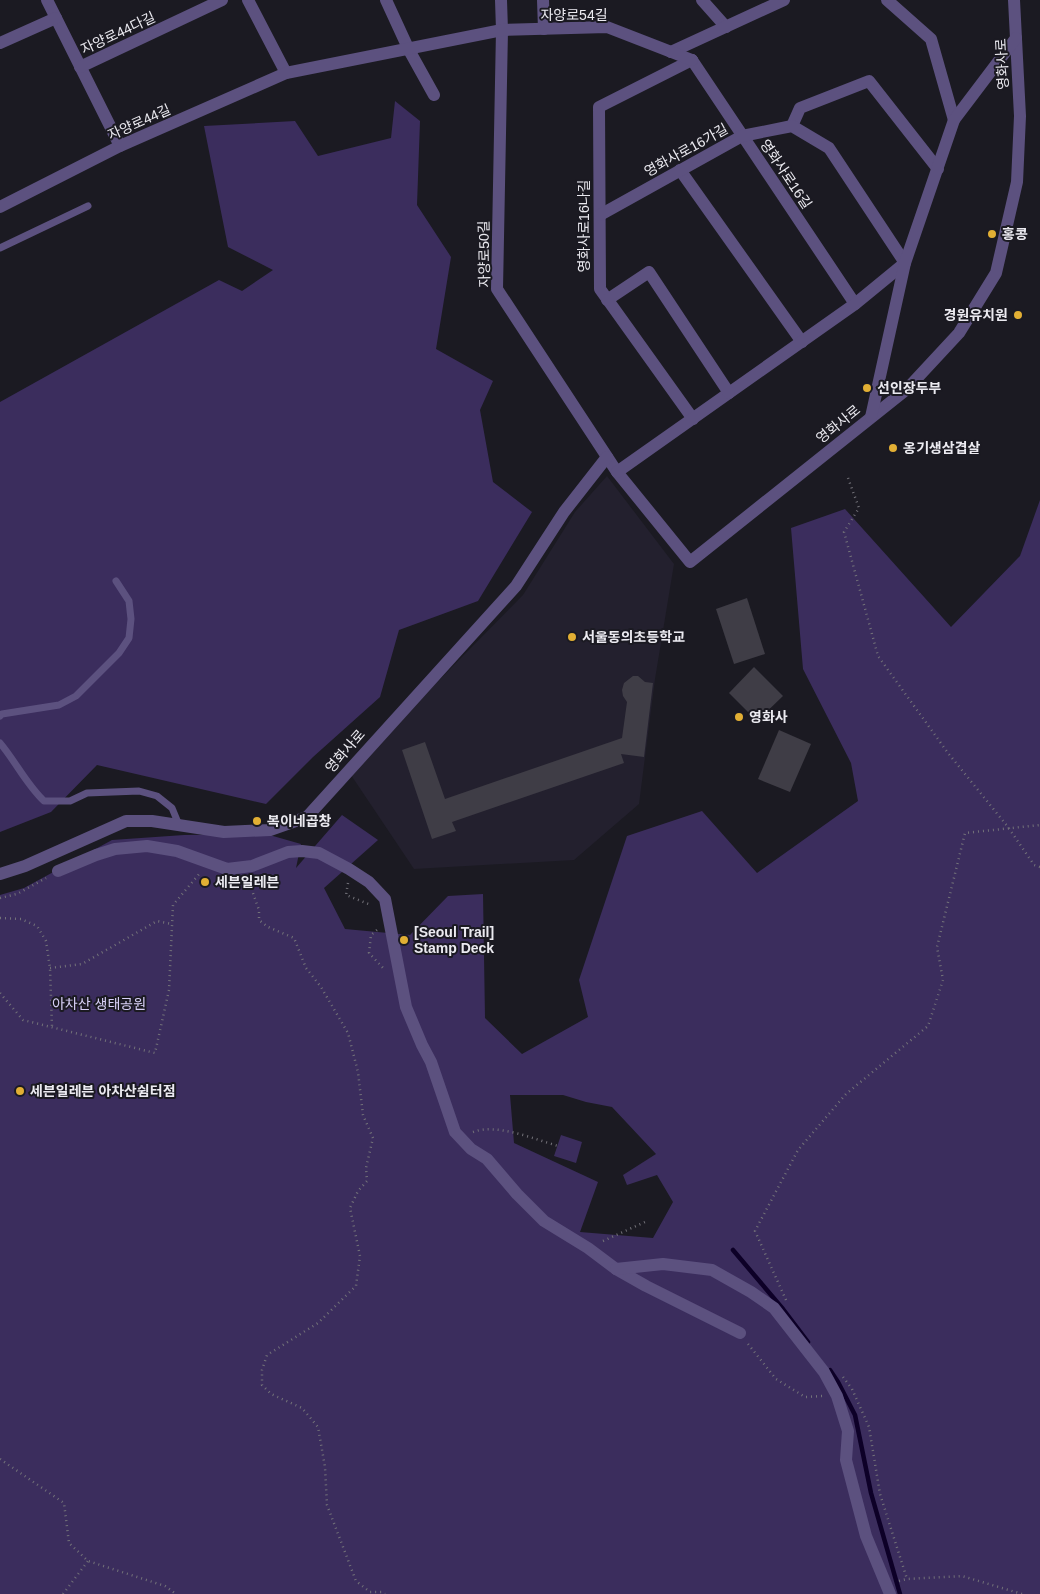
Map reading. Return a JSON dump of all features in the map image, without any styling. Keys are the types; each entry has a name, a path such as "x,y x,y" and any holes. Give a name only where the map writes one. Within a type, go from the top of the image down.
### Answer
{"street":[{"name":"자양로44다길","path":"80,67 222,0"},
{"path":"248,0 286,73"},
{"path":"386,0 409,50 434,95"},
{"name":"자양로50길","path":"501,0 497,289 617,472"},
{"path":"543,0 544,29"},
{"path":"702,0 726,27"},
{"path":"671,52 784,0"},
{"path":"887,0 931,38 954,120"},
{"name":"영화사로","path":"617,472 690,562 907,389 959,333 996,273 1017,182 1020,116 1014,0"},
{"name":"자양로44다길","path":"53,7 80,67 120,146"},
{"path":"0,43 53,7"},
{"name":"자양로54길","path":"502,30 606,27 692,60"},
{"name":"자양로44길","path":"2,203 120,146 286,73 502,30"},
{"path":"871,417 905,263 954,120 1016,38"},
{"name":"영화사로16길","path":"692,60 855,304"},
{"name":"영화사로16나길","path":"692,60 599,107 600,290 693,419"},
{"path":"905,263 829,148 792,126 800,108 870,81 938,169"},
{"name":"영화사로16가길","path":"600,215 742,136 792,126"},
{"path":"680,170 802,342"},
{"path":"617,472 855,304 905,263"},
{"path":"607,300 649,272 729,393"},
{"name":"영화사로","path":"0,874 25,866 126,821 152,821 224,832 270,830 307,817 516,586 564,512 607,457"},
{"path":"58,871 115,849 146,846 177,851 227,869 252,866 288,852 302,851 319,853 369,882 385,899 406,1008 431,1062 455,1132 471,1149 487,1159 517,1194 544,1221 588,1248 616,1269 740,1333"},
{"path":"616,1269 663,1264 712,1270 751,1292 774,1308 824,1372 837,1396 848,1430 846,1460 863,1527 888,1589"}],"lane":[{"path":"0,248 88,206"},
{"path":"0,716 2,714 59,705 76,696 119,653 129,638 131,620 129,601 116,581"},
{"path":"0,743 13,758 34,791 44,801 70,801 87,793 139,791 157,796 172,808 179,825"}],"path":[{"path":"848,478 859,508 844,532 878,656 948,753 1008,828 1034,865 1040,868"},
{"path":"788,1302 755,1231 798,1150 846,1094 928,1026 943,980 937,948 966,833 1040,825"},
{"path":"0,993 24,1020 155,1053 169,990 173,905 209,862"},
{"path":"243,867 259,910 259,920 268,927 294,938 306,968 321,987 348,1033 358,1072 363,1115 373,1138 366,1168 367,1181 358,1191 350,1208 360,1256 356,1286 318,1322 267,1355 262,1370 262,1385 271,1394 302,1408 318,1428 325,1467 327,1505 356,1581 370,1592 382,1592 385,1594"},
{"path":"349,869 346,896 376,907"},
{"path":"0,898 17,894 58,871"},
{"path":"0,918 21,919 37,926 46,941 50,968 52,1027"},
{"path":"50,968 82,964 157,921 172,924"},
{"path":"380,927 371,935 370,953 389,974"},
{"path":"460,1137 476,1130 488,1128 558,1146"},
{"path":"588,1248 645,1222"},
{"path":"740,1333 776,1379 805,1397 837,1396"},
{"path":"843,1376 852,1389 869,1427 880,1494 907,1579"},
{"path":"0,1459 64,1502 69,1543 88,1561 165,1586 176,1594"},
{"path":"63,1594 88,1561"},
{"path":"888,1589 907,1579 962,1576 1022,1594"}],"shaded area":[{"name":"서울동의초등학교","path":"607,476 674,564 655,679 639,804 574,860 414,869 351,775 386,734 523,595 575,512"}],"green space":[{"path":"395,101 420,121 417,205 451,257 436,349 493,381 480,410 493,482 532,512 478,601 399,630 380,697 313,757 266,804 97,765 51,812 0,832 0,402 219,280 242,291 273,270 228,247 204,126 295,121 318,156 391,138"},
{"name":"아차산 생태공원","path":"1040,500 1040,1594 0,1594 0,895 24,888 112,840 184,835 266,834 301,844 296,868 342,815 378,840 324,888 345,929 410,935 448,896 483,894 485,1018 522,1054 588,1017 579,980 627,836 702,811 757,873 858,801 851,763 803,669 791,528 845,509 951,627 1020,556","holes":["510,1095 563,1095 612,1107 656,1154 623,1175 627,1185 657,1175 673,1202 653,1238 580,1232 598,1182 514,1143"]},
{"path":"561,1135 582,1142 576,1163 554,1156"}],"building":[{"path":"747,598 765,654 734,664 716,609"},
{"path":"754,667 783,696 757,721 729,693"},
{"path":"633,676 638,676 645,682 653,683 644,757 621,754 624,763 452,822 456,831 432,839 402,750 425,742 445,799 622,738 627,702 622,690 624,683"},
{"path":"779,730 811,744 790,792 758,779"}],"waterway":[{"path":"733,1250 808,1342"},
{"path":"830,1370 855,1415 871,1493 900,1594"}],"place":[{"name":"홍콩","path":"992,234"},
{"name":"경원유치원","path":"1018,315"},
{"name":"선인장두부","path":"867,388"},
{"name":"옹기생삼겹살","path":"893,448"},
{"name":"서울동의초등학교","path":"572,637"},
{"name":"영화사","path":"739,717"},
{"name":"복이네곱창","path":"257,821"},
{"name":"세븐일레븐","path":"205,882"},
{"name":"[Seoul Trail] Stamp Deck","path":"404,940"},
{"name":"세븐일레븐 아차산쉼터점","path":"20,1091"}]}
